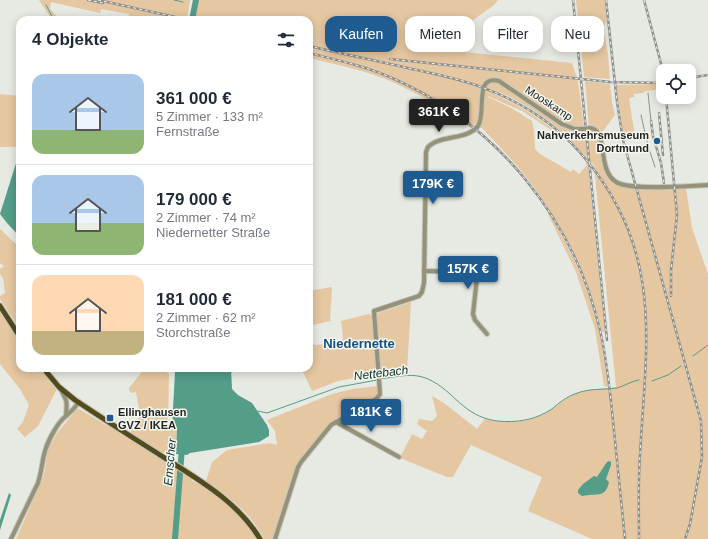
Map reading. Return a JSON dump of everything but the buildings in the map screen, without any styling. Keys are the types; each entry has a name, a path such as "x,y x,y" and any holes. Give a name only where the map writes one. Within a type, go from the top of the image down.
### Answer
{"main road":[{"path":"0,306 16,331"},
{"path":"47,372 60,387 77,401 215,492 240,512 251,524 260,539"}],"street":[{"name":"Mooskamp","path":"424,270 426,152 431,144 469,132 477,127 481,116 482,93 488,81 499,81 568,127 595,129 600,135 605,168 609,176 623,186 708,186"},
{"path":"275,539 298,467 328,428 376,399 380,394 380,375 374,312 419,296 424,287 424,270 470,272 476,275 477,278 473,314 475,320 487,334"},
{"path":"60,387 68,406 66,416"},
{"path":"66,410 77,401"},
{"path":"11,539 41,475 45,450 51,436 66,416 70,414 77,401"},
{"path":"336,422 399,457"}],"shaded area":[{"path":"39,0 190,0 188,16 129,16 129,14 101,9 100,13 51,2 50,9 56,16 49,16"},
{"path":"199,0 498,0 493,6 475,19 475,16 405,16 405,52 464,52 572,63 578,81 584,127 589,128 585,81 610,84 615,115 600,135 604,160 614,183 630,188 686,188 692,228 708,274 708,539 592,539 528,511 542,477 471,445 453,477 447,477 400,458 412,434 422,439 427,431 417,424 419,419 432,421 437,416 432,396 444,403 477,429 485,419 510,422 527,420 542,415 576,393 616,387 594,166 560,131 534,111 520,102 491,89 490,92 510,101 528,112 562,137 522,111 488,96 532,121 535,149 540,154 571,172 573,169 579,174 587,165 585,162 588,164 605,332 602,332 589,289 571,248 549,209 508,155 483,129 475,124 471,128 422,97 402,87 372,74 313,59 313,16 195,16"},
{"path":"576,0 605,0 607,21 604,26 604,16 578,16"},
{"path":"604,33 608,54 610,79 584,77 581,52 604,52"},
{"path":"656,84 656,90 634,94 634,97 629,98 635,137 624,139 616,85"},
{"path":"0,94 16,96 16,147 0,147"},
{"path":"16,163 16,233 0,214"},
{"path":"549,213 565,242 586,287 600,335 608,387 604,386 595,329 576,272 548,214"},
{"path":"0,229 16,244 16,323 0,299 0,296 5,293 3,278 0,274 0,269 4,266 0,263"},
{"path":"332,287 330,321 313,325 313,290"},
{"path":"411,302 407,371 376,374 338,381 312,391 303,372 313,372 313,345 342,343 343,336 341,321 369,314 372,316"},
{"path":"0,306 16,331 16,372 45,372 57,389 38,426 25,437 17,429 23,422 29,405 20,389 0,364"},
{"path":"142,372 167,372 169,374 168,430 174,429 177,426 175,468 191,475 192,481 204,485 240,512 260,539 16,539 44,475 48,448 58,432 76,410 79,409 106,425 129,435 140,415 136,392 132,393 129,391 129,388"},
{"path":"175,372 231,372 232,389 238,395 252,403 267,425 269,436 259,442 190,453 187,455 176,454 177,427 174,429 172,428"},
{"path":"378,386 380,388 376,399 331,425 301,462 278,528 274,526 277,528 273,539 264,539 253,521 239,506 206,481 212,462 227,450 270,443 277,445 275,431 267,420 332,394 352,389"},
{"path":"609,461 611,462 611,465 606,479 609,482 606,490 599,494 582,496 578,493 578,490 583,484 594,476 597,477"},
{"path":"9,493 11,495 0,530 0,520"}],"waterway":[{"path":"174,0 183,2"},
{"name":"Emscher","path":"193,16 196,0"},
{"path":"46,5 52,16"},
{"name":"Nettebach","path":"693,356 708,345"},
{"name":"Nettebach","path":"652,381 668,375 681,366"},
{"name":"Nettebach","path":"380,379 404,376 416,376 428,379 437,384 475,414 504,422 526,420 539,416 546,413 566,398 580,392 617,388 639,380"},
{"name":"Nettebach","path":"258,411 267,413 339,387 377,380"},
{"name":"Emscher","path":"175,539 182,447"}],"tram line":[{"path":"648,93 651,121"},
{"path":"641,115 648,146 655,167"}],"railway":[{"path":"88,0 103,3"},
{"path":"98,0 171,16"},
{"path":"573,0 607,340"},
{"path":"606,0 617,102 623,140 701,421 702,457 690,524 685,539"},
{"path":"644,0 661,64"},
{"path":"313,47 457,79 484,88 513,101 541,118 566,138 588,162 612,197 629,232 639,267 645,302 646,338 639,476 639,539"},
{"path":"313,54 372,70 430,97 465,121 497,148 525,179 550,213 571,250 588,289 600,330 605,353 625,539"},
{"path":"390,59 610,82 656,83"},
{"path":"696,77 708,75"},
{"path":"667,104 677,215 671,270 671,296"},
{"path":"659,113 663,155"},
{"path":"651,121 664,183"}],"place":[{"name":"Nahverkehrsmuseum Dortmund","path":"657,141"},
{"name":"Ellinghausen GVZ / IKEA","path":"110,418"}],"district":[{"name":"Niedernette","path":"359,343"}]}
